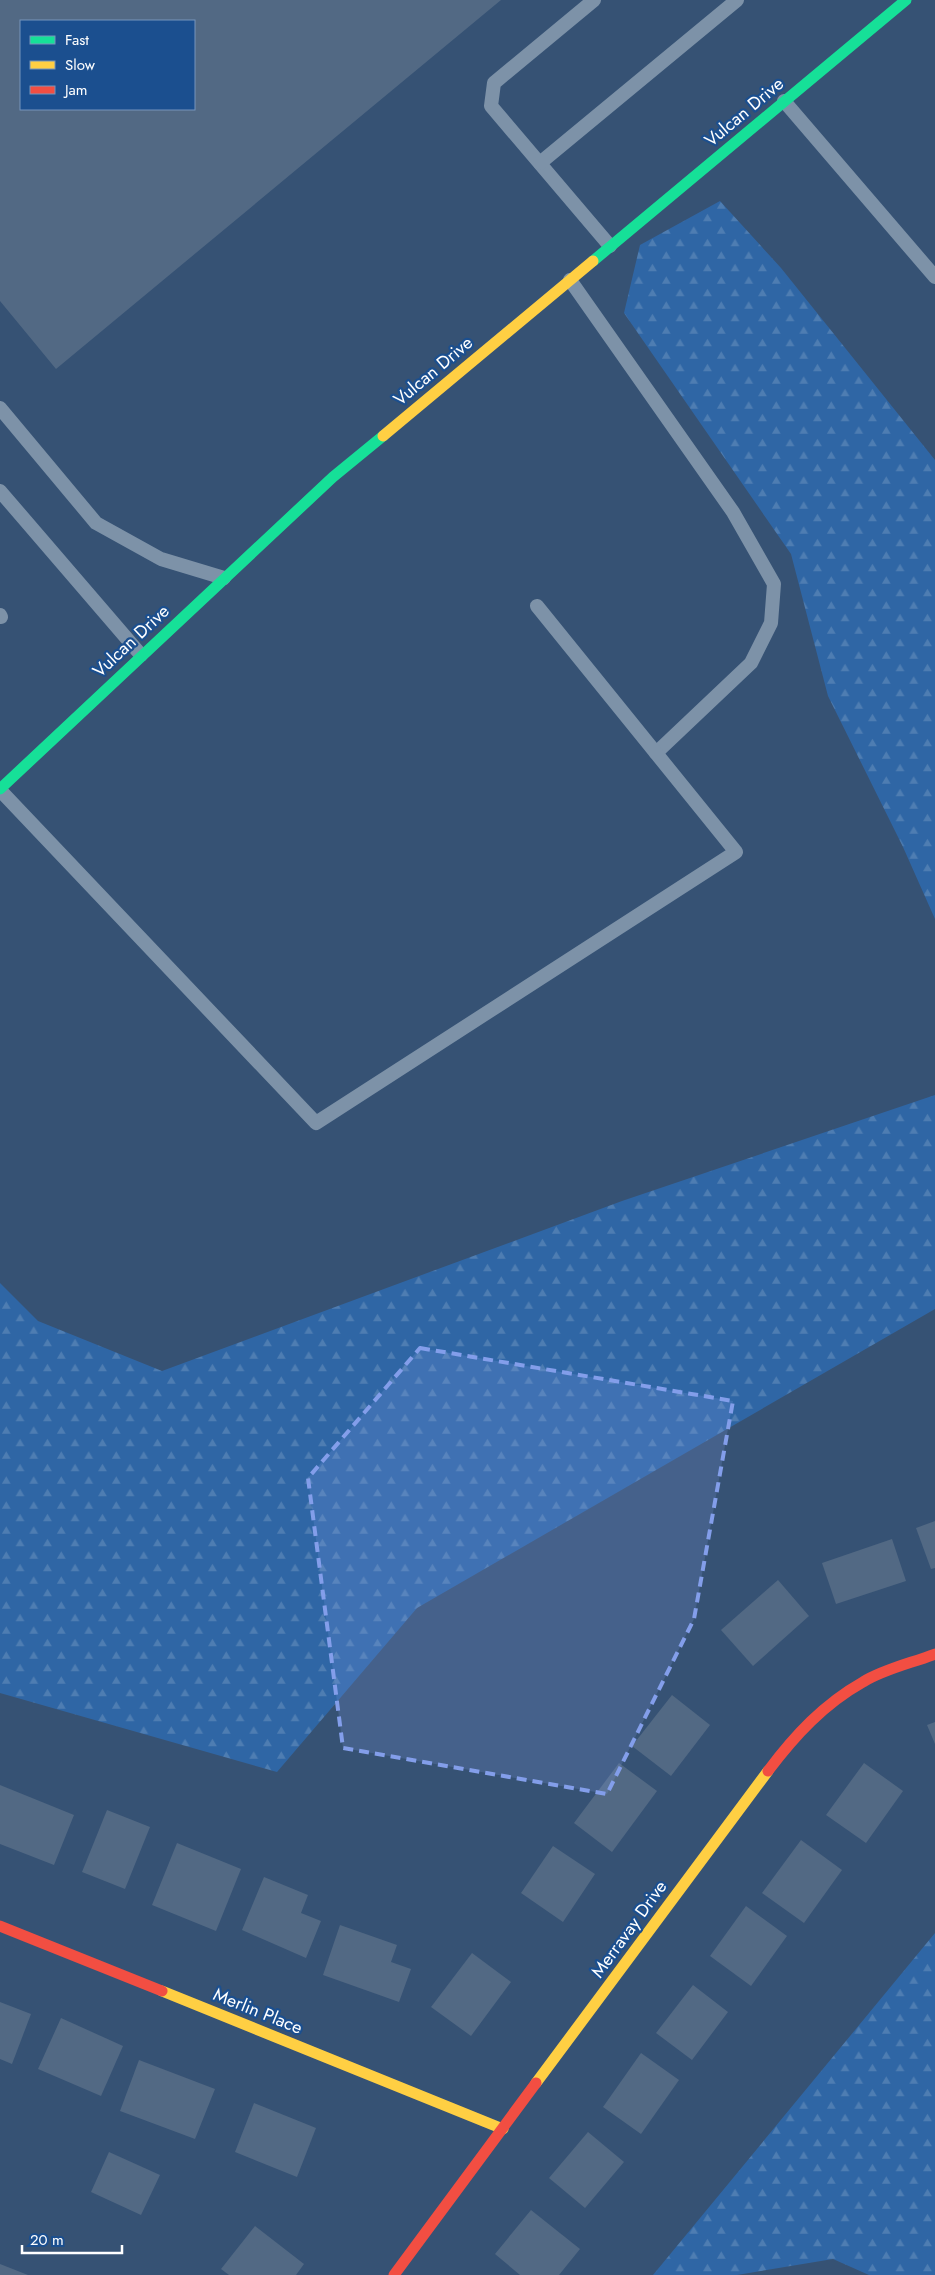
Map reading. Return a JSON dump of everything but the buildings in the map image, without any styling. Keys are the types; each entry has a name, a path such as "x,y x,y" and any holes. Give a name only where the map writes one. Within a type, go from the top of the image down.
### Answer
{"street":[{"name":"Vulcan Drive","path":"0,789 333,477 906,0"},
{"name":"Merravay Drive","path":"394,2275 789,1743 821,1710 864,1681 935,1654"},
{"name":"Merlin Place","path":"0,1926 503,2129"}],"lane":[{"path":"594,0 494,84 492,106 610,246"},
{"path":"540,163 738,0"},
{"path":"784,101 935,277"},
{"path":"570,280 733,512 774,584 771,623 751,662 656,753"},
{"path":"0,408 96,523 161,559 224,578"},
{"path":"0,491 142,655"},
{"path":"0,789 316,1123 736,852 537,606"}],"highlighted area":[{"path":"420,1348 733,1401 694,1619 607,1794 343,1748 308,1478"}],"green space":[{"path":"720,201 781,268 935,460 935,919 903,847 828,696 791,554 624,313 640,245"},
{"path":"935,1095 935,1309 417,1608 277,1772 0,1693 0,1283 38,1321 162,1371 622,1201"},
{"path":"935,1933 935,2275 869,2275 833,2259 737,2275 653,2275"}],"traffic: fast":[{"path":"593,261 906,0"},
{"path":"0,789 333,477 383,436"}],"traffic: slow":[{"path":"383,436 593,261"},
{"path":"536,2083 768,1771"},
{"path":"162,1991 503,2129"}],"traffic: jam":[{"path":"768,1771 811,1721 836,1700 871,1677 935,1654"},
{"path":"0,1926 162,1991"},
{"path":"394,2275 536,2083"}]}
